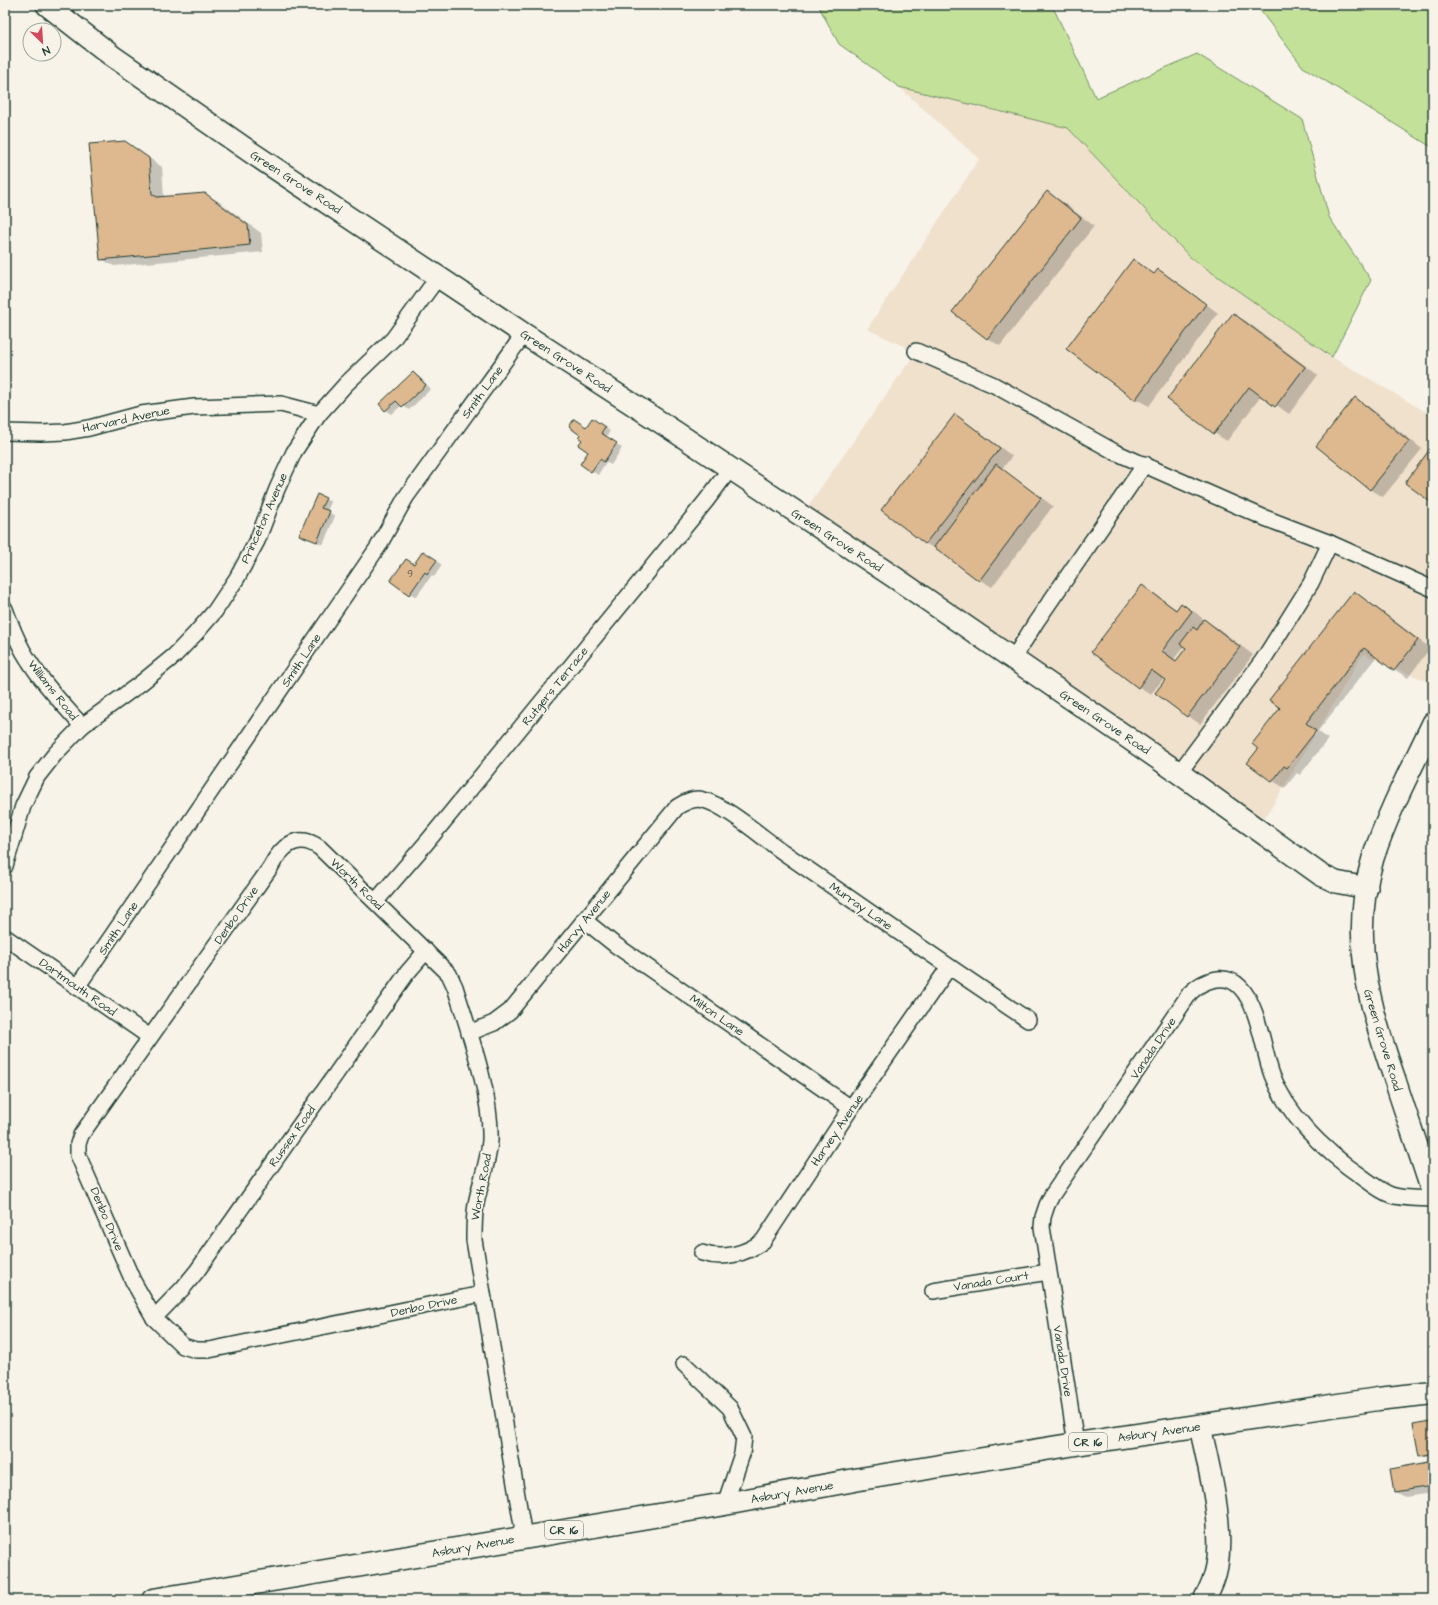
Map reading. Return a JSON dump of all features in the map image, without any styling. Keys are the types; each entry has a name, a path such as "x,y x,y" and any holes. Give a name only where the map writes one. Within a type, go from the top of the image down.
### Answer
{"main road":[{"name":"Asbury Avenue","path":"153,1600 725,1504 860,1479 1429,1390"}],"street":[{"name":"Green Grove Road","path":"46,5 111,55 243,147 730,469 1013,659 1179,773 1321,875 1336,882 1367,888 1363,914 1362,942 1369,998 1433,1195"},
{"name":"Princeton Avenue","path":"5,866 24,806 37,777 55,754 82,726 141,683 174,656 215,611 237,578 257,541 276,489 294,452 319,414 346,384 393,339 438,277"},
{"name":"Smith Lane","path":"77,987 370,559 406,497 524,334"},
{"path":"916,351 994,385 1115,452 1265,518 1330,543 1433,589"},
{"name":"Harvard Avenue","path":"5,432 65,432 89,428 141,414 194,407 280,404 319,414"},
{"path":"1013,659 1036,622 1145,464"},
{"name":"Rutgers Terrace","path":"376,902 463,799 730,469"},
{"path":"1179,773 1263,660 1311,583 1330,543"},
{"name":"Williams Road","path":"5,609 14,633 24,652 45,684 82,726"},
{"path":"1367,888 1373,859 1388,819 1433,723"},
{"name":"Murray Lane","path":"692,800 702,799 728,813 949,967 1028,1020"},
{"name":"Harvy Avenue","path":"469,1033 494,1023 510,1011 677,806 692,800"},
{"name":"Worth Road","path":"295,842 306,841 316,846 376,902 449,974 455,987 484,1091 489,1127 488,1158 476,1204 474,1240 524,1537"},
{"name":"Denbo Drive","path":"295,842 285,847 277,855 270,868 81,1135 78,1144 78,1155 133,1281 154,1318 183,1346 196,1350 209,1350 482,1294"},
{"name":"Milton Lane","path":"584,920 614,944 852,1108"},
{"name":"Dartmouth Road","path":"5,937 150,1037"},
{"name":"Russex Road","path":"154,1318 197,1271 407,973 426,951"},
{"name":"Harvey Avenue","path":"702,1253 733,1256 754,1248 762,1240 949,967"},
{"name":"Vanada Drive","path":"1076,1444 1048,1272 1042,1227 1043,1217 1049,1200 1190,993 1203,982 1212,979 1222,979 1234,982 1248,996 1272,1075 1285,1101 1296,1117 1317,1141 1347,1167 1379,1189 1391,1195 1433,1199"},
{"name":"Vanada Court","path":"933,1291 1048,1272"},
{"path":"684,1364 730,1408 744,1437 742,1454 725,1504"},
{"path":"1200,1426 1214,1495 1218,1554 1214,1577 1204,1600"}],"shaded area":[{"path":"899,87 1068,128 1190,257 1332,357 1433,416 1433,684 1363,654 1258,830 801,516 916,352 867,329 979,159"}],"green space":[{"path":"818,5 1052,5 1096,98 1197,54 1302,119 1329,217 1371,280 1332,357 1190,257 1068,128 899,87 839,44"},
{"path":"1256,5 1433,5 1433,148 1303,67"}],"building":[{"path":"125,141 149,158 152,194 157,197 205,193 248,225 250,245 100,260 89,144"},
{"path":"1047,191 1081,218 987,339 952,312"},
{"path":"1133,259 1154,274 1158,269 1206,304 1135,400 1066,349"},
{"path":"1233,313 1305,367 1275,407 1249,387 1214,434 1167,399"},
{"path":"413,372 426,385 402,407 396,401 385,411 379,404"},
{"path":"1355,397 1409,441 1370,490 1316,446"},
{"path":"955,414 1000,448 925,544 881,510"},
{"path":"592,418 605,427 601,433 617,443 604,462 600,459 591,472 580,464 588,452 578,445 582,440 578,437 580,435 569,427 574,419 586,427"},
{"path":"1430,449 1433,451 1433,504 1405,483"},
{"path":"996,464 1041,498 979,581 934,547"},
{"path":"317,494 326,498 321,508 330,511 317,542 299,535"},
{"path":"423,551 437,560 427,574 425,572 409,595 390,581 406,559 414,564"},
{"path":"1142,585 1176,610 1181,603 1192,611 1162,651 1176,661 1186,648 1180,644 1193,627 1197,630 1204,619 1240,647 1187,717 1155,693 1165,680 1151,670 1138,688 1091,652"},
{"path":"1354,591 1418,640 1394,671 1364,648 1306,723 1316,731 1287,768 1284,766 1272,782 1247,763 1258,749 1252,744 1280,708 1269,700"},
{"path":"1430,1421 1433,1438 1433,1453 1419,1456 1413,1424"},
{"path":"1433,1461 1433,1486 1395,1492 1391,1469"}]}
